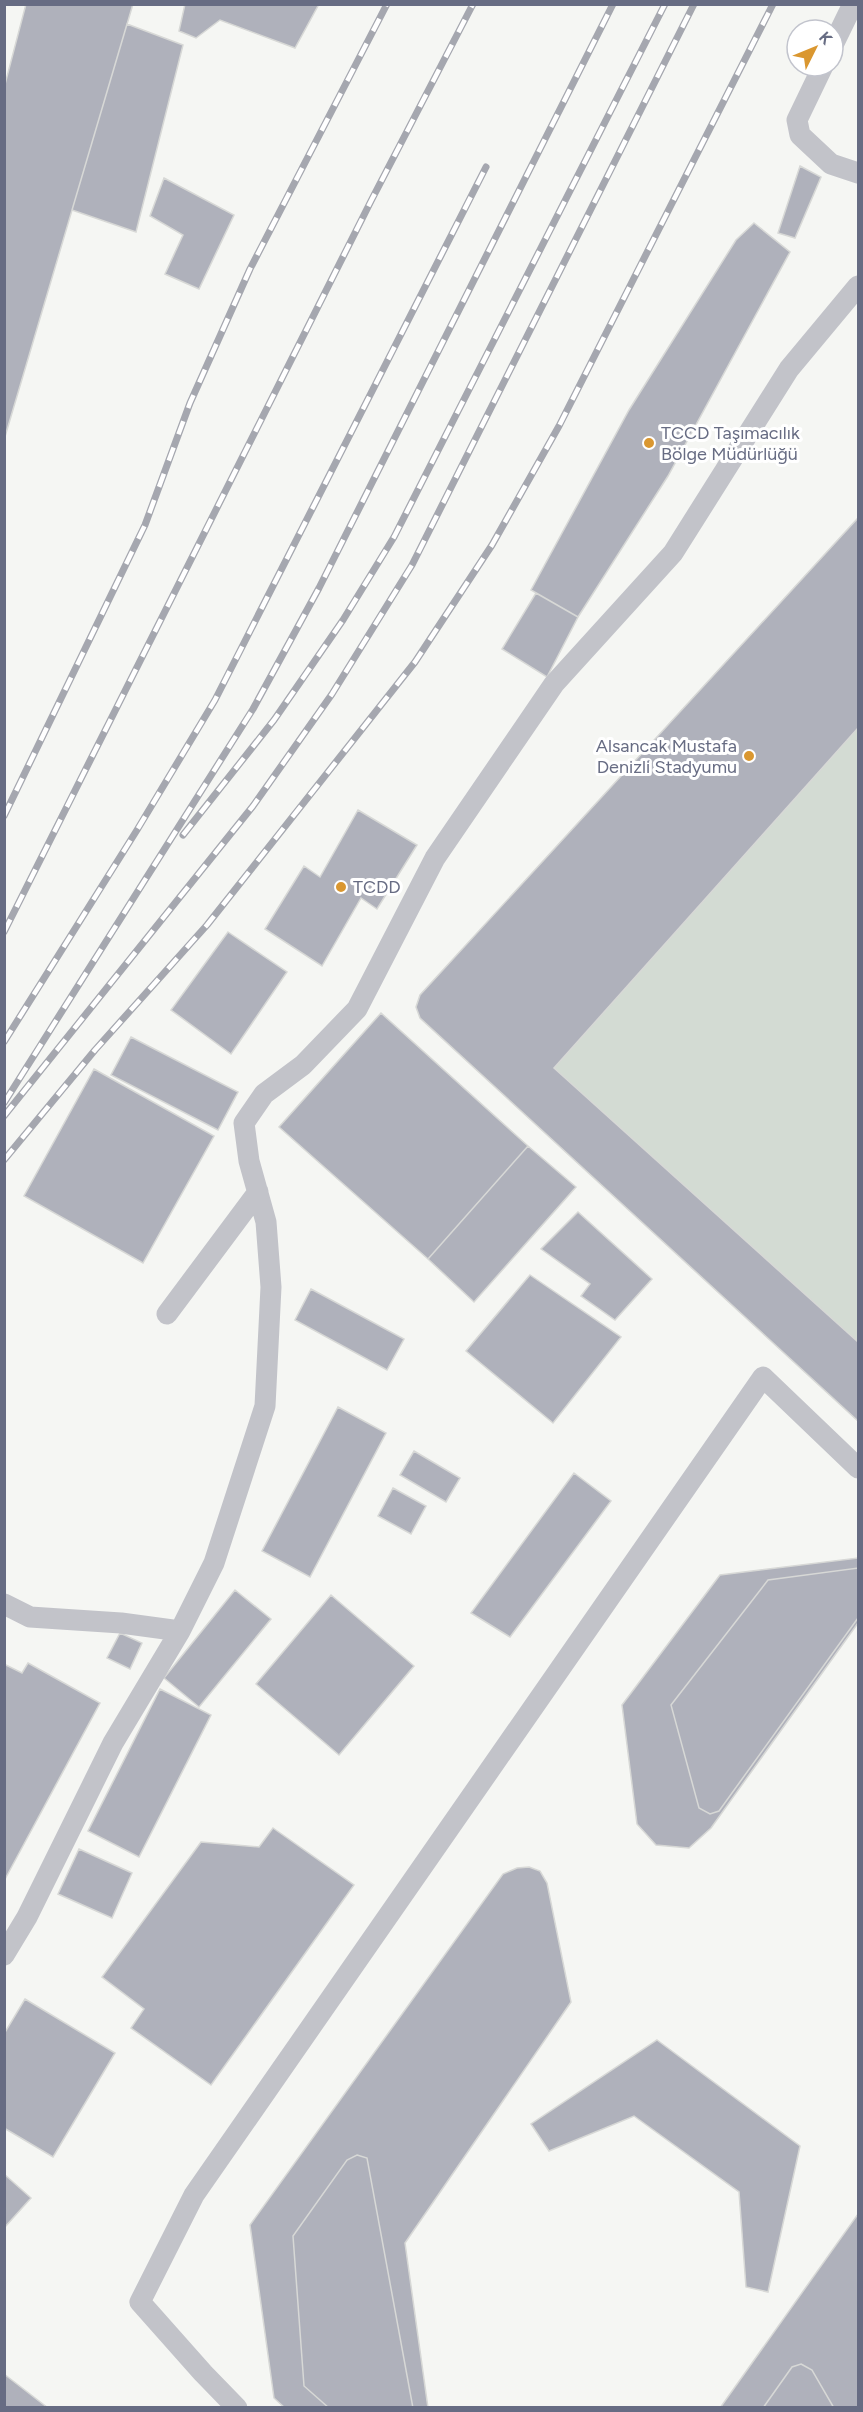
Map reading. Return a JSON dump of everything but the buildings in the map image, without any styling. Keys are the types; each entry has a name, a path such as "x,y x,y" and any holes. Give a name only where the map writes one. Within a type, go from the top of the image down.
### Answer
{"lane":[{"path":"845,20 853,4"},
{"path":"817,78 797,120 800,135 831,164 858,173"},
{"path":"4,1955 27,1917 113,1743 180,1631 214,1563 265,1406 271,1287 266,1222 249,1161 244,1123 264,1094 303,1065 357,1009 435,858 554,684 673,553 789,369 858,286"},
{"path":"167,1314 258,1192"},
{"path":"237,2408 140,2301 194,2195 763,1377 858,1468"},
{"path":"4,1605 30,1617 121,1623 180,1631"}],"shaded area":[{"name":"Alsancak Mustafa Denizli Stadyumu","path":"858,518 858,1421 420,1018 416,1007 420,995"}],"railway":[{"path":"4,816 145,525 190,403 250,269 387,4"},
{"path":"4,932 372,199 473,4"},
{"path":"4,1103 253,709 319,588 613,4"},
{"path":"183,835 274,720 343,620 394,537 665,4"},
{"path":"4,1116 253,806 332,694 412,565 694,4"},
{"path":"4,1160 95,1050 207,925 415,662 492,545 559,426 773,4"},
{"path":"4,1042 137,830 215,700 486,167"}],"place":[{"name":"TCCD Taşımacılık Bölge Müdürlüğü","path":"649,443"},
{"name":"Alsancak Mustafa Denizli Stadyumu","path":"749,756"},
{"name":"TCDD","path":"341,887"}]}
